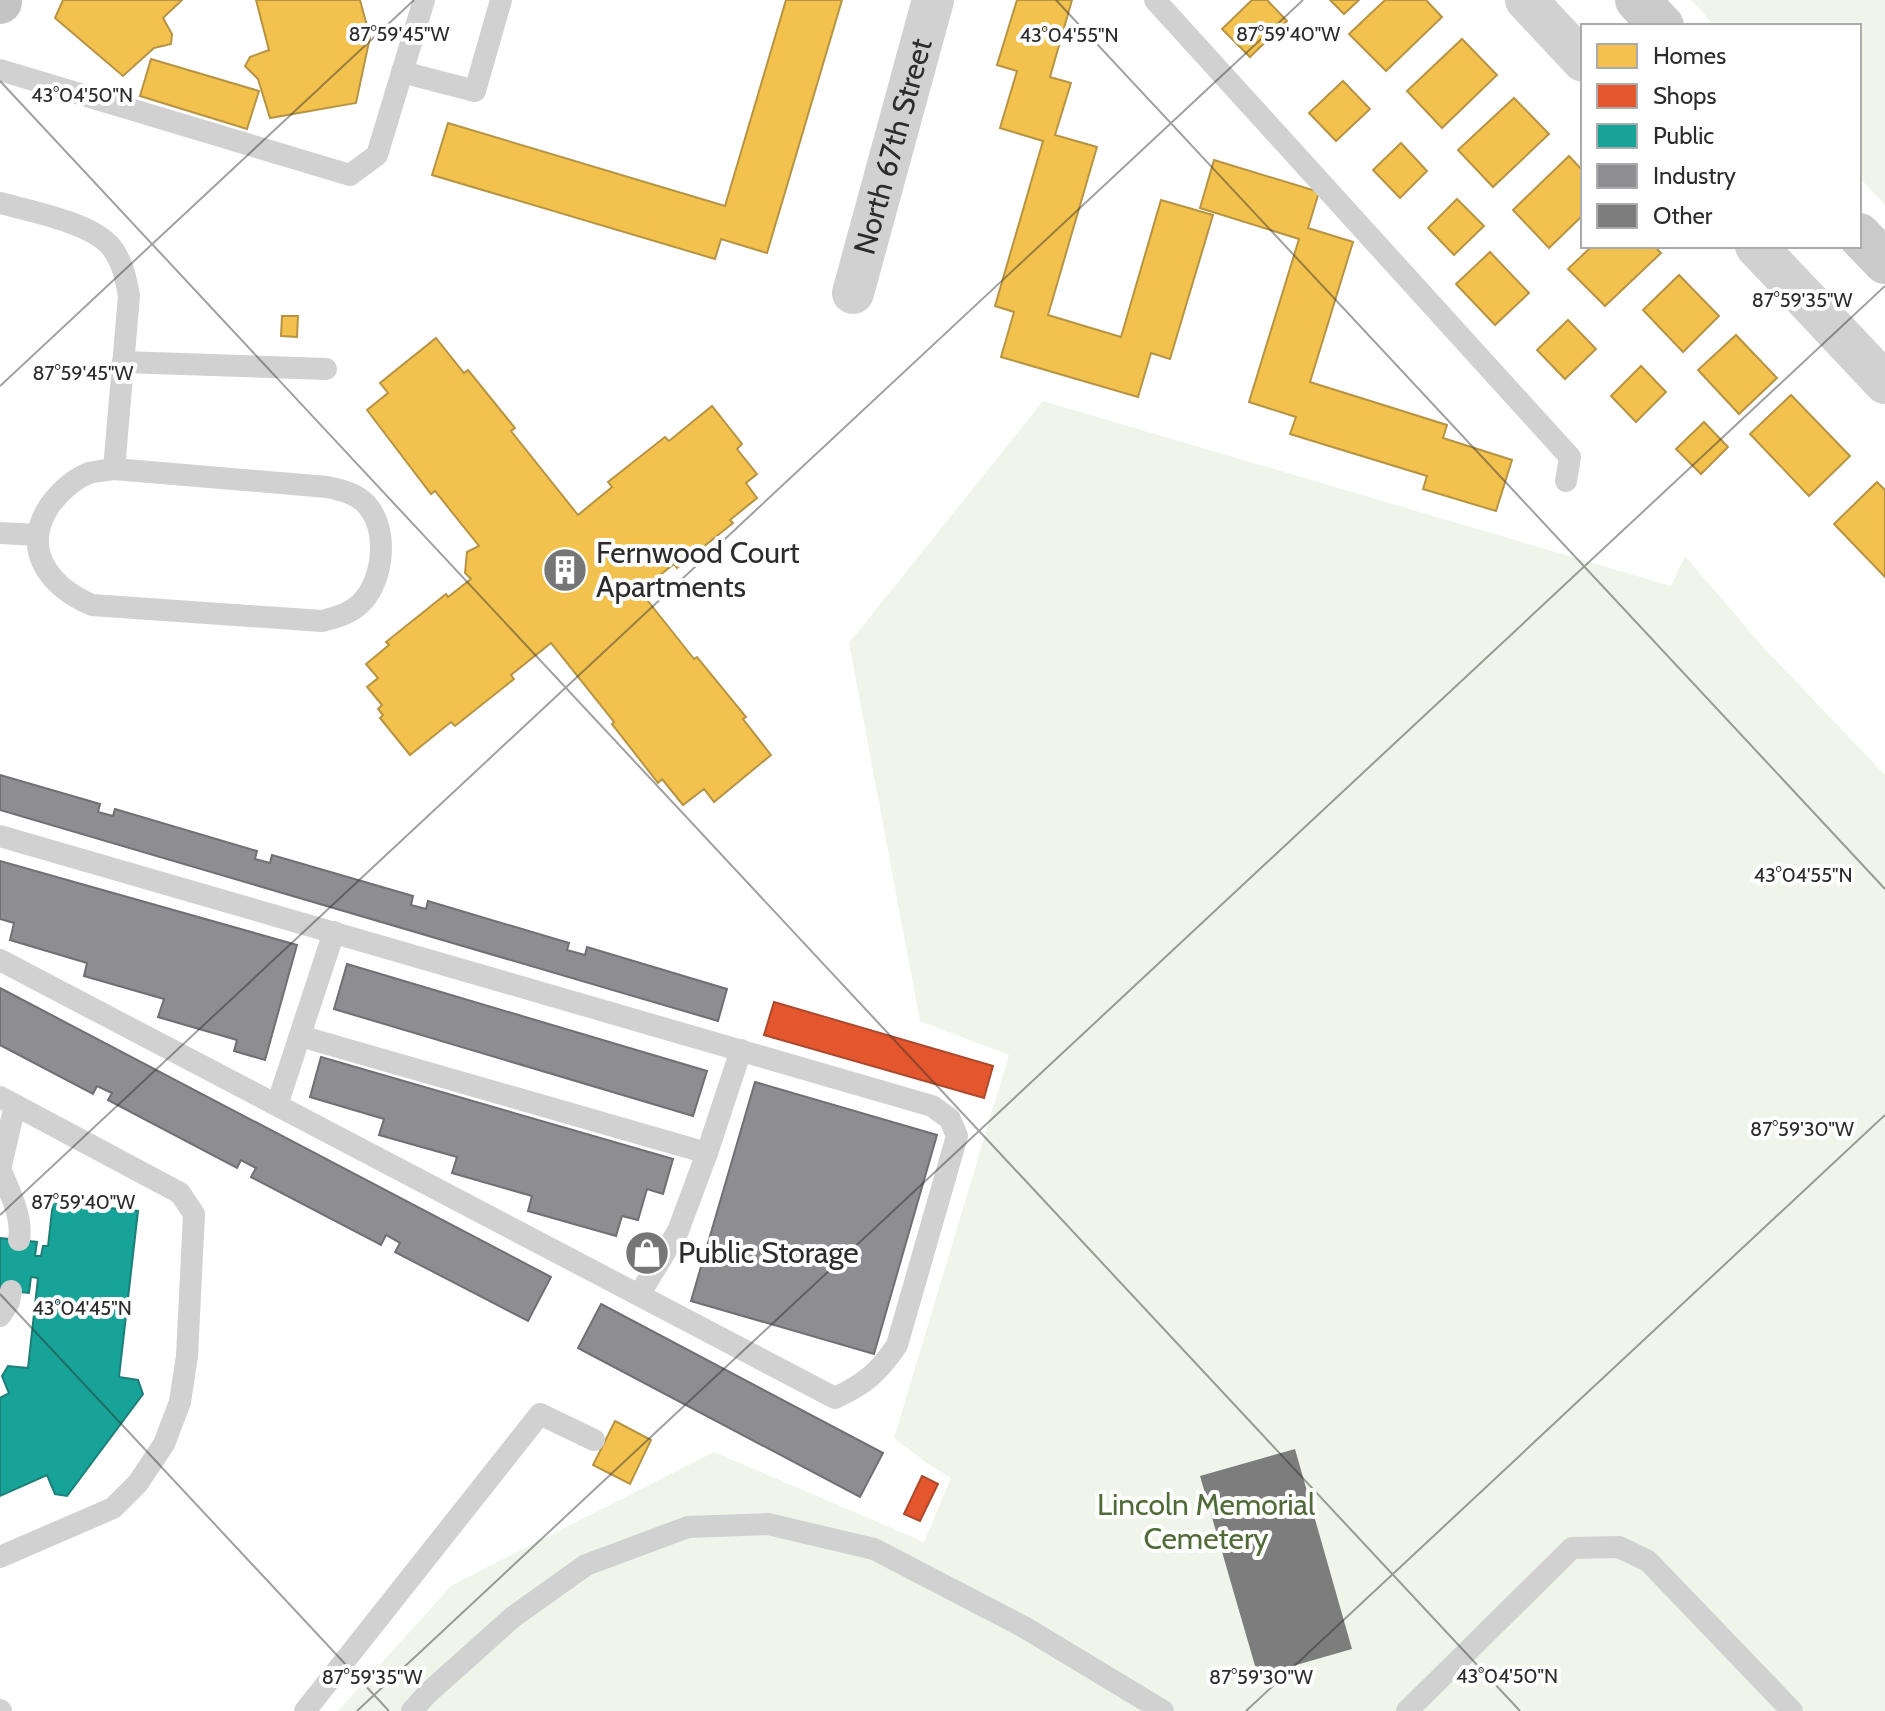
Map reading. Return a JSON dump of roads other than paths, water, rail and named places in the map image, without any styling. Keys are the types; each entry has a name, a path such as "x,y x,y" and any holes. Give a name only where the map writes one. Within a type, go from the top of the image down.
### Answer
{"street":[{"name":"North 67th Street","path":"853,293 933,0"},
{"path":"1526,0 1581,59"},
{"path":"1637,0 1660,24"},
{"path":"1861,237 1885,262"},
{"path":"1758,248 1885,383"}],"lane":[{"path":"0,70 350,175 377,155 424,0"},
{"path":"402,72 475,91 501,0"},
{"path":"1155,0 1570,457 1566,481"},
{"path":"0,203 91,232 111,246 124,269 129,296 114,469"},
{"path":"123,362 326,369"},
{"path":"114,469 327,487 350,492 367,504 376,522 381,545 374,584 361,603 341,616 322,621 92,605 71,596 56,583 38,551 38,535 45,513 57,496 91,473 114,469"},
{"path":"0,533 38,535"},
{"path":"0,836 932,1106 950,1119 957,1136 897,1345 883,1366 861,1386 835,1398 0,960"},
{"path":"277,1105 334,932"},
{"path":"300,1036 707,1153"},
{"path":"639,1295 678,1231 741,1050"},
{"path":"0,1557 113,1508 138,1483 164,1444 180,1402 187,1356 194,1214 180,1193 7,1101 0,1170 21,1230 19,1240"},
{"path":"0,1316 9,1302 11,1291"},
{"path":"305,1711 540,1414 594,1440"},
{"path":"412,1711 513,1617 586,1565 688,1527 768,1524 874,1549 1024,1627 1163,1711"},
{"path":"1407,1711 1572,1548 1619,1547 1648,1561 1792,1711"}],"place":[{"name":"Fernwood Court Apartments","path":"565,570"},
{"name":"Public Storage","path":"647,1253"}],"park label":[{"name":"Lincoln Memorial Cemetery","path":"1206,1522"}]}
